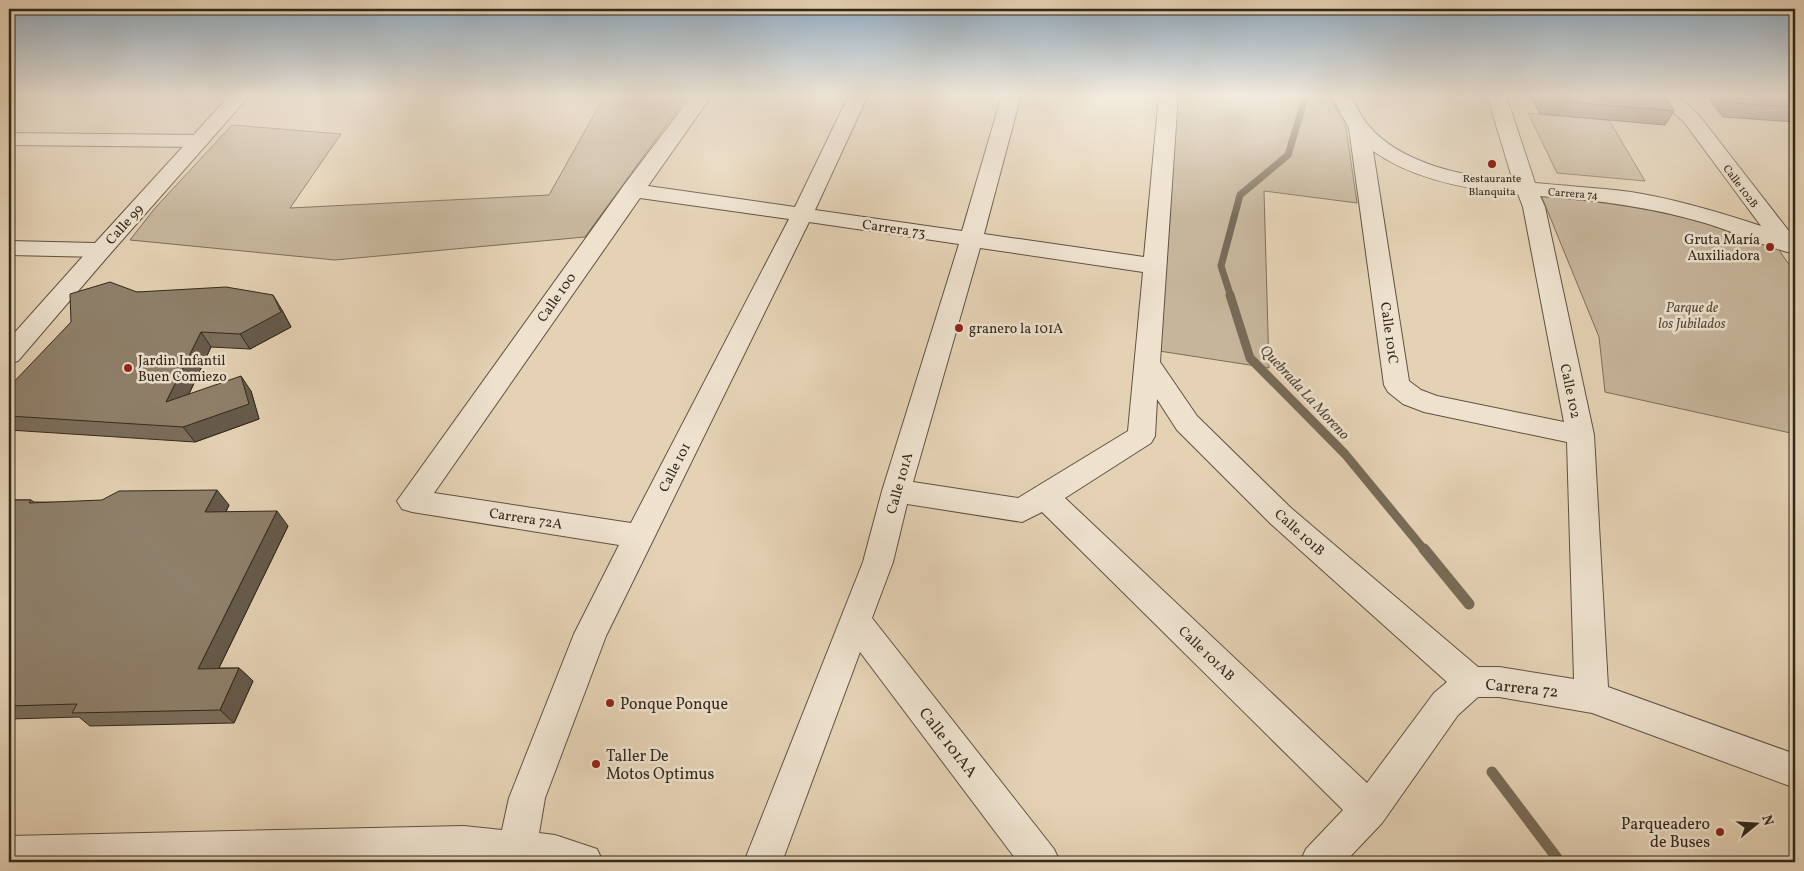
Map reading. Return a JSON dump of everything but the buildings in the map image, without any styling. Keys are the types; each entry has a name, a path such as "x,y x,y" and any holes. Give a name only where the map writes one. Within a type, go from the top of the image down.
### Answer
{"street":[{"name":"Calle 99","path":"9,355 204,136"},
{"name":"Calle 100","path":"412,501 672,136"},
{"name":"Calle 101","path":"516,857 526,798 590,634 802,215 840,136"},
{"name":"Calle 101A","path":"763,862 878,562 896,491 972,239 1001,136"},
{"path":"896,491 1022,510 1141,436 1166,136"},
{"name":"Calle 101C","path":"1360,136 1397,385 1412,398 1433,405 1580,435"},
{"name":"Carrera 74","path":"1368,136 1386,151 1413,166 1450,178 1528,190 1578,192 1632,199 1688,211 1792,249"},
{"name":"Calle 102","path":"1508,136 1518,167 1534,207 1580,435 1592,697"},
{"name":"Calle 102B","path":"1705,136 1792,249"},
{"path":"9,139 199,141"},
{"name":"Carrera 73","path":"632,190 1155,266"},
{"path":"9,248 101,250"},
{"name":"Calle 101B","path":"1147,363 1187,423 1194,430 1282,516 1471,682"},
{"name":"Calle 101AB","path":"1044,496 1369,810"},
{"name":"Carrera 72A","path":"412,501 639,536"},
{"name":"Calle 101AA","path":"856,622 1042,862"},
{"name":"Carrera 72","path":"1319,862 1369,810 1446,704 1471,682 1499,682 1592,697 1795,771"},
{"path":"9,856 464,845 516,857 555,854 584,862"}],"green space":[{"path":"222,136 340,136 290,208 549,195 582,136 659,136 585,237 335,260 130,240 155,208"},
{"path":"1175,136 1347,136 1357,203 1264,191 1269,368 1159,351"},
{"path":"1539,136 1618,136 1645,181 1557,173"},
{"name":"Parque de los Jubilados","path":"1541,195 1666,208 1774,243 1795,273 1795,434 1605,392 1599,337"}],"waterway":[{"name":"Quebrada La Moreno","path":"1231,297 1221,266 1240,195 1288,155 1294,136"},
{"name":"Quebrada La Moreno","path":"1230,295 1250,358 1345,454 1425,551"},
{"name":"Quebrada La Moreno","path":"1424,549 1469,604"},
{"name":"Quebrada La Moreno","path":"1492,772 1560,862"}],"place":[{"name":"Restaurante Blanquita","path":"1492,164"},
{"name":"Gruta María Auxiliadora","path":"1770,247"},
{"name":"granero la 101A","path":"959,328"},
{"name":"Jardin Infantil Buen Comiezo","path":"128,368"},
{"name":"Ponque Ponque","path":"610,703"},
{"name":"Taller De Motos Optimus","path":"596,764"},
{"name":"Parqueadero de Buses","path":"1720,832"}]}
